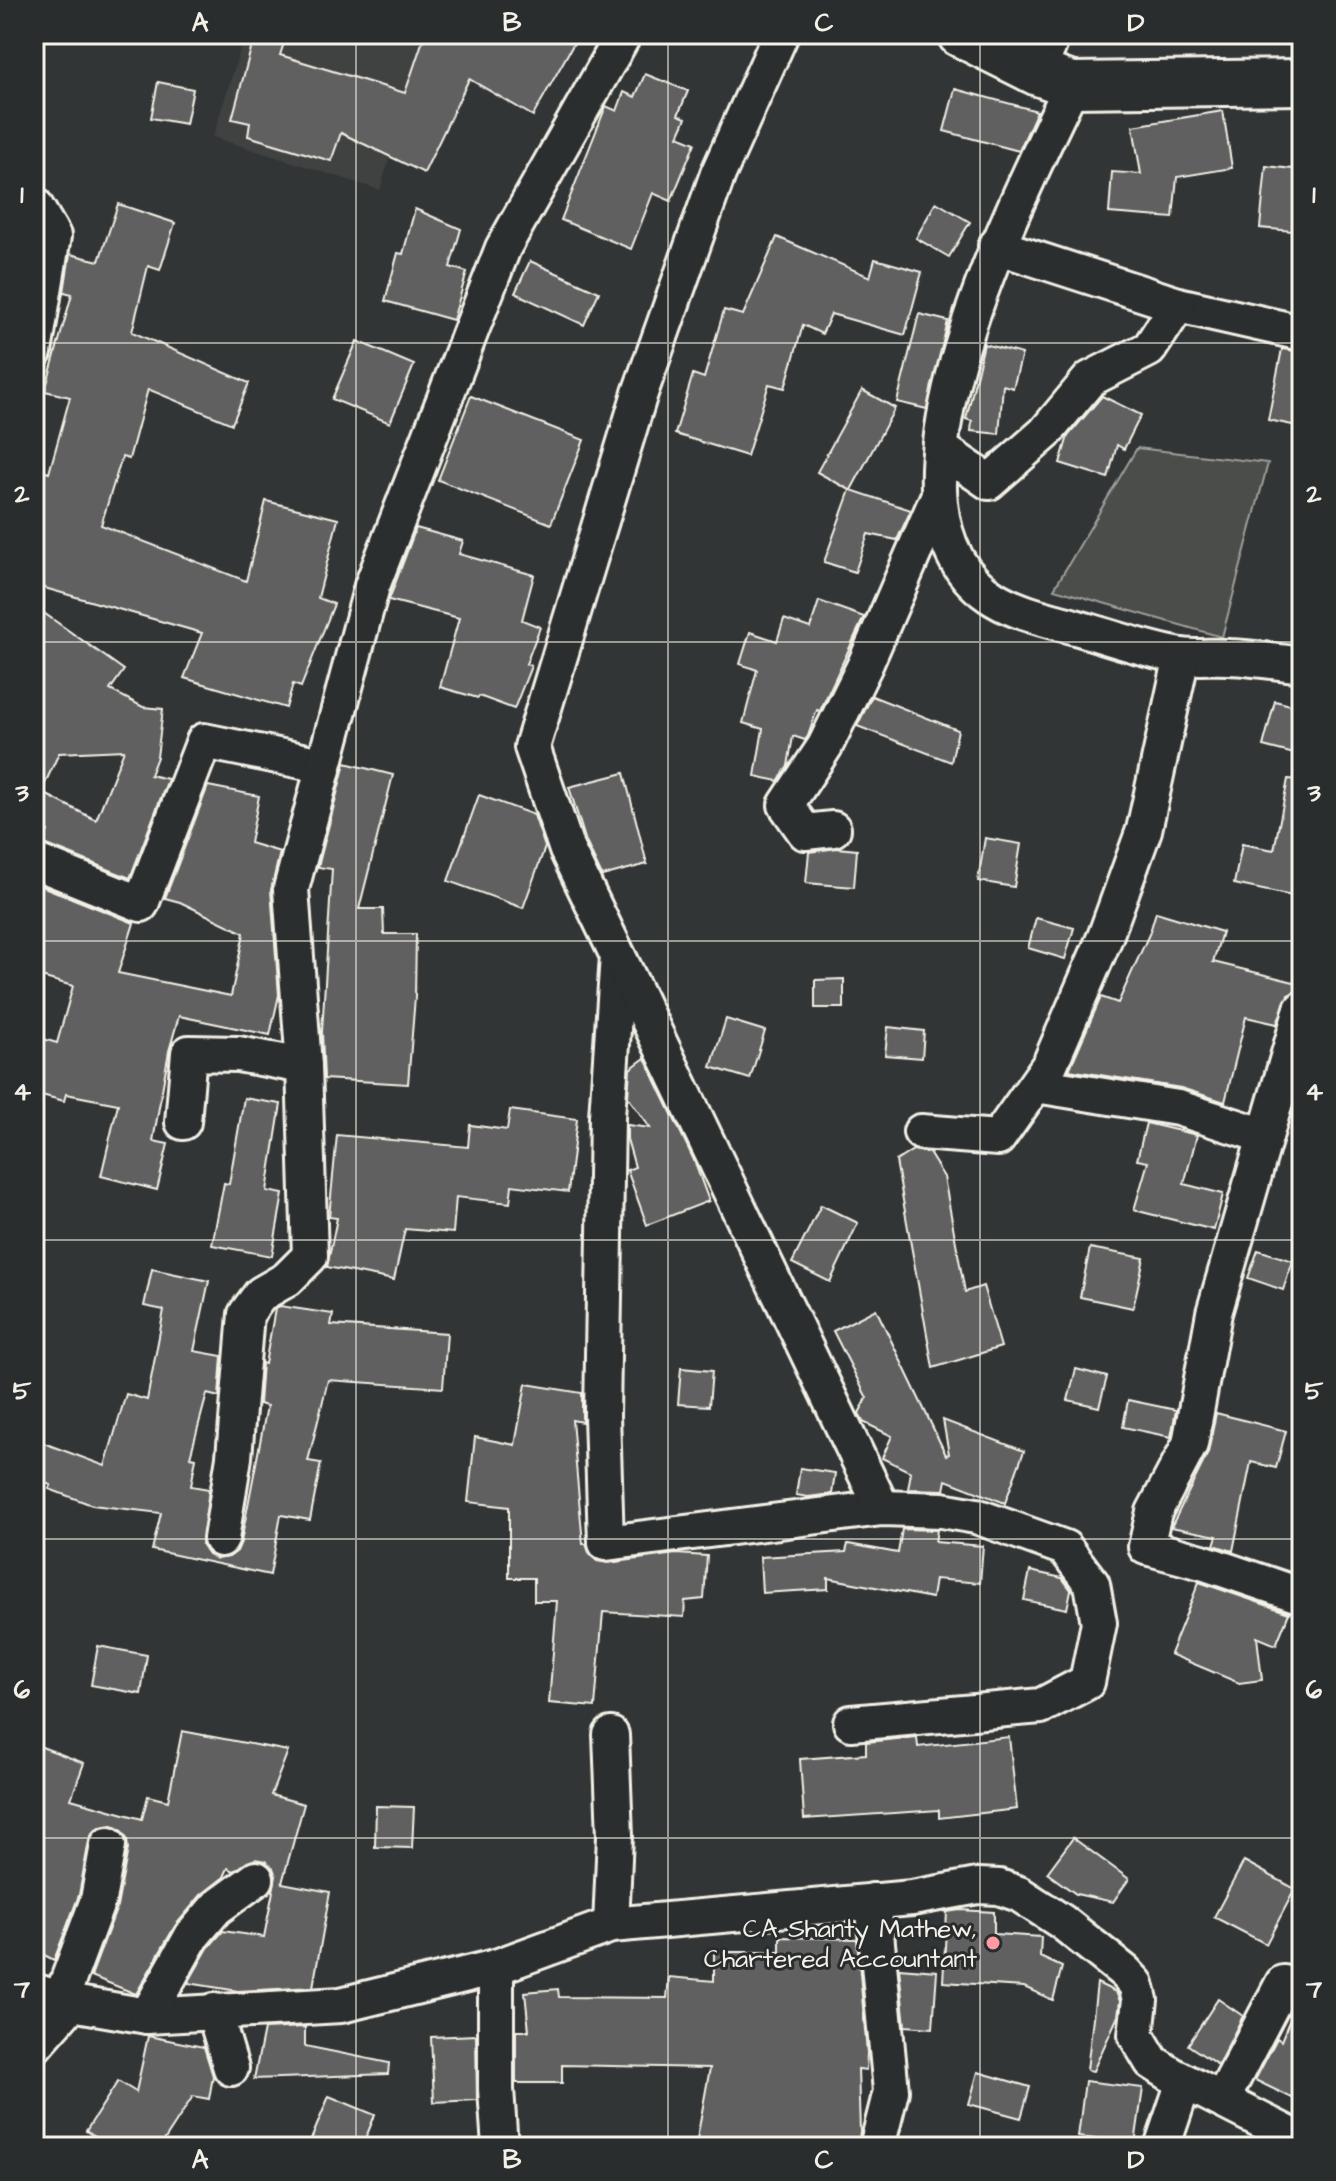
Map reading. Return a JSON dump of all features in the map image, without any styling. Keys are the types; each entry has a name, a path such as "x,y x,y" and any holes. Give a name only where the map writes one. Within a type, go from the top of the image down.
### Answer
{"main road":[{"path":"960,34 1054,64 1302,82"}],"street":[{"path":"221,1539 234,1457 246,1314 261,1294 287,1279 310,1256 304,1066 291,889 372,586 503,248 624,34"},
{"path":"781,34 718,174 640,393 532,747 567,850 882,1508"},
{"path":"1054,64 944,410 938,497 946,539 966,577 996,600 1050,620 1182,656 1229,657 1302,665"},
{"path":"34,204 53,236 34,352"},
{"path":"996,246 1178,305 1302,333"},
{"path":"941,449 989,482 1045,433 1090,379 1149,349 1178,305"},
{"path":"833,829 805,832 786,805 825,746 865,665 938,497"},
{"path":"921,1132 998,1138 1050,1064 1105,937 1144,830 1182,656"},
{"path":"34,861 141,904 204,741 307,762"},
{"path":"618,956 607,1132 602,1415 606,1543 882,1508 942,1510 976,1516 1065,1548 1092,1584 1099,1623 1087,1682 1041,1706 851,1723"},
{"path":"1302,1009 1214,1313 1190,1444 1154,1512 1146,1547 1202,1562 1302,1596"},
{"path":"183,1122 189,1053 238,1054 304,1066"},
{"path":"1036,1085 1178,1108 1265,1136"},
{"path":"611,1735 615,1836 611,1925"},
{"path":"34,2046 98,1900 108,1845"},
{"path":"147,2016 192,1936 216,1908 256,1879"},
{"path":"56,1998 147,2016 341,2005 496,1967 611,1925 912,1898 978,1886 999,1887 1019,1894 1062,1922 1136,1984 1140,2000 1136,2035 1152,2062 1184,2082 1302,2141"},
{"path":"873,1901 891,2091 877,2147"},
{"path":"496,1967 496,2089 500,2147"},
{"path":"1222,2100 1283,1983"},
{"path":"214,2011 231,2068"},
{"path":"1162,2147 1184,2082"}],"shaded area":[{"path":"245,34 426,34 380,190 213,137"},
{"path":"1137,448 1268,463 1222,637 1054,589"}],"building":[{"path":"255,34 287,34 280,55 405,93 425,34 579,34 533,116 469,79 424,173 341,133 331,161 248,136 250,123 232,119"},
{"path":"645,74 688,91 678,115 686,118 678,136 695,143 671,201 653,193 631,249 561,220 606,106 617,111 624,92 635,97"},
{"path":"158,82 193,89 186,124 151,118"},
{"path":"955,89 1037,111 1019,151 944,131"},
{"path":"1223,111 1232,168 1177,177 1173,218 1109,213 1112,172 1141,174 1133,126"},
{"path":"1266,166 1302,170 1302,232 1260,228"},
{"path":"936,202 970,222 949,257 916,238"},
{"path":"118,204 175,223 160,270 148,266 132,332 249,383 232,424 148,389 129,459 122,457 101,525 246,581 266,501 338,519 318,598 334,604 301,687 293,684 286,708 184,678 202,633 34,585 34,495 42,471 49,473 70,397 45,391 72,294 64,292 70,254 99,261"},
{"path":"415,209 461,229 450,267 467,272 453,320 385,301 398,253 403,254"},
{"path":"777,237 870,277 875,259 922,272 905,335 831,314 822,334 803,325 785,388 769,384 747,456 675,434 693,374 704,378 724,310 743,315"},
{"path":"530,261 599,292 584,325 515,293"},
{"path":"919,314 948,321 927,409 897,402"},
{"path":"357,341 414,365 390,423 332,399"},
{"path":"984,344 1022,354 1013,388 1003,385 999,434 971,431 972,421 966,419"},
{"path":"1282,349 1302,352 1302,427 1268,420"},
{"path":"862,390 895,408 851,490 911,510 897,540 868,534 855,572 824,562 850,490 817,472"},
{"path":"471,396 584,440 551,524 438,480"},
{"path":"1102,396 1141,415 1124,449 1117,445 1108,478 1060,463 1068,436"},
{"path":"416,528 463,541 459,554 534,575 522,620 540,627 526,664 531,666 514,709 479,696 440,687 459,618 389,600"},
{"path":"819,601 864,617 820,711 817,710 808,736 805,740 793,736 788,766 778,781 755,776 763,729 743,723 757,670 740,664 750,632 777,641 784,619 810,628"},
{"path":"34,606 124,670 110,690 143,707 163,709 157,757 150,775 168,779 130,878 42,843 48,831 34,825","holes":["124,750 96,820 41,792 59,753"]},
{"path":"872,696 958,730 951,762 857,726"},
{"path":"1275,701 1302,708 1302,756 1263,746"},
{"path":"345,763 393,775 359,909 383,909 384,934 416,934 408,1084 324,1079 322,1032 332,869 318,867"},
{"path":"624,773 647,864 602,876 586,842 569,787"},
{"path":"1288,779 1302,780 1302,898 1234,884 1242,844 1274,850"},
{"path":"208,786 259,796 250,843 280,852 271,890 279,995 270,1035 179,1016 169,1051 153,1141 168,1144 157,1190 101,1176 118,1104 66,1094 64,1101 34,1093 34,1060 40,1038 57,1043 73,986 34,975 34,883 134,923 118,973 231,996 244,933 180,902 165,898"},
{"path":"479,795 534,815 545,847 523,908 448,881"},
{"path":"985,838 1021,844 1014,887 978,881"},
{"path":"837,848 857,850 854,887 806,883 809,852"},
{"path":"1156,912 1222,932 1213,962 1302,984 1302,990 1288,995 1277,1024 1246,1017 1225,1102 1181,1088 1069,1070 1101,997 1118,1003"},
{"path":"1036,918 1074,928 1065,959 1028,948"},
{"path":"844,979 844,1008 815,1008 815,980"},
{"path":"726,1019 765,1031 750,1079 711,1067"},
{"path":"888,1027 924,1031 922,1058 885,1055"},
{"path":"645,1058 693,1158 709,1201 647,1225 627,1170 635,1167 627,1139 627,1125 650,1128 628,1097 630,1069"},
{"path":"244,1098 281,1104 267,1191 283,1194 272,1256 212,1245 224,1183 229,1184"},
{"path":"510,1110 577,1119 568,1192 512,1185 510,1203 456,1197 453,1233 405,1229 394,1280 327,1267 337,1218 329,1217 337,1135 468,1147 470,1125 507,1130"},
{"path":"1146,1123 1197,1135 1184,1184 1223,1194 1214,1230 1134,1210 1148,1162 1137,1160"},
{"path":"913,1150 929,1153 944,1177 965,1292 983,1286 1001,1347 933,1368 896,1161"},
{"path":"821,1205 858,1223 830,1282 792,1263"},
{"path":"1090,1248 1144,1258 1133,1308 1080,1297"},
{"path":"1258,1250 1293,1261 1283,1290 1248,1278"},
{"path":"152,1269 209,1281 194,1351 222,1356 219,1397 207,1394 190,1457 196,1458 191,1486 209,1489 202,1545 208,1554 217,1559 229,1557 237,1551 241,1542 267,1406 259,1404 262,1363 265,1364 275,1309 280,1306 333,1314 331,1325 447,1333 443,1388 328,1380 308,1461 321,1463 310,1520 281,1515 270,1575 152,1550 161,1513 92,1505 49,1489 51,1485 34,1479 34,1460 41,1442 105,1466 126,1394 147,1400 164,1310 144,1306"},
{"path":"876,1309 946,1455 949,1454 943,1420 1024,1451 1005,1503 946,1480 944,1490 908,1489 911,1472 882,1458 892,1436 863,1422 859,1413 867,1398 833,1331"},
{"path":"681,1368 712,1371 709,1406 678,1404"},
{"path":"1076,1369 1107,1377 1099,1407 1068,1400"},
{"path":"526,1384 582,1393 582,1422 572,1420 583,1544 586,1544 590,1555 597,1561 608,1563 676,1554 707,1556 704,1599 685,1601 684,1617 603,1612 595,1707 549,1703 557,1601 534,1601 534,1578 509,1578 509,1507 468,1502 475,1437 515,1445"},
{"path":"1128,1400 1176,1410 1171,1437 1123,1427"},
{"path":"1216,1413 1286,1431 1276,1468 1251,1462 1233,1551 1214,1545 1217,1536 1171,1527 1208,1453"},
{"path":"800,1468 835,1473 832,1494 796,1495"},
{"path":"902,1529 937,1530 935,1542 983,1546 980,1583 935,1579 932,1598 828,1578 828,1589 762,1593 760,1557 846,1552 848,1544 898,1553"},
{"path":"1030,1571 1062,1578 1071,1590 1067,1609 1024,1600"},
{"path":"1199,1582 1289,1613 1276,1645 1257,1637 1262,1680 1239,1683 1170,1654"},
{"path":"98,1646 147,1655 141,1694 91,1685"},
{"path":"182,1731 288,1751 271,1795 304,1804 282,1883 330,1892 313,1987 238,1991 188,1983 208,1948 223,1931 264,1937 276,1876 265,1861 255,1859 234,1871 228,1868 224,1877 201,1895 175,1926 136,1994 91,1976 117,1907 128,1849 127,1839 121,1830 111,1825 93,1832 89,1841 79,1895 54,1960 34,1950 34,1744 84,1763 71,1799 142,1819 148,1796 168,1801"},
{"path":"917,1737 918,1747 1009,1737 1017,1809 939,1818 939,1810 804,1819 800,1759 866,1754 866,1742"},
{"path":"376,1806 414,1807 412,1848 375,1847"},
{"path":"1073,1838 1129,1879 1113,1902 1076,1894 1047,1873"},
{"path":"1244,1861 1295,1889 1266,1944 1214,1917"},
{"name":"CA Shanty Mathew, Chartered Accountant","path":"947,1912 994,1912 994,1934 1041,1937 1040,1957 1062,1967 1053,2000 1024,1987 943,1982"},
{"path":"780,1937 857,1939 867,2053 866,2070 858,2069 858,2147 741,2147 697,2139 710,2068 562,2065 562,2083 516,2083 516,2031 529,2031 525,1992 558,1989 559,1997 667,1998 669,1977 714,1981 714,1952 780,1952"},
{"path":"899,1968 937,1971 933,2028 905,2026"},
{"path":"1097,1983 1116,1992 1120,2001 1118,2016 1093,2071 1087,2070"},
{"path":"1301,1992 1302,2083 1294,2099 1255,2080 1277,2038 1281,2041"},
{"path":"1218,1999 1243,2016 1218,2065 1188,2045"},
{"path":"305,2027 305,2046 389,2063 388,2074 254,2079 264,2029"},
{"path":"476,2035 477,2100 434,2102 431,2037"},
{"path":"148,2036 204,2047 213,2076 209,2099 193,2096 160,2147 110,2147 86,2131 118,2081 136,2092"},
{"path":"978,2072 1030,2087 1021,2118 969,2104"},
{"path":"1085,2081 1143,2088 1135,2144 1078,2137"},
{"path":"329,2096 375,2115 362,2147 308,2147"}],"place":[{"name":"CA Shanty Mathew, Chartered Accountant","path":"993,1943"}]}
